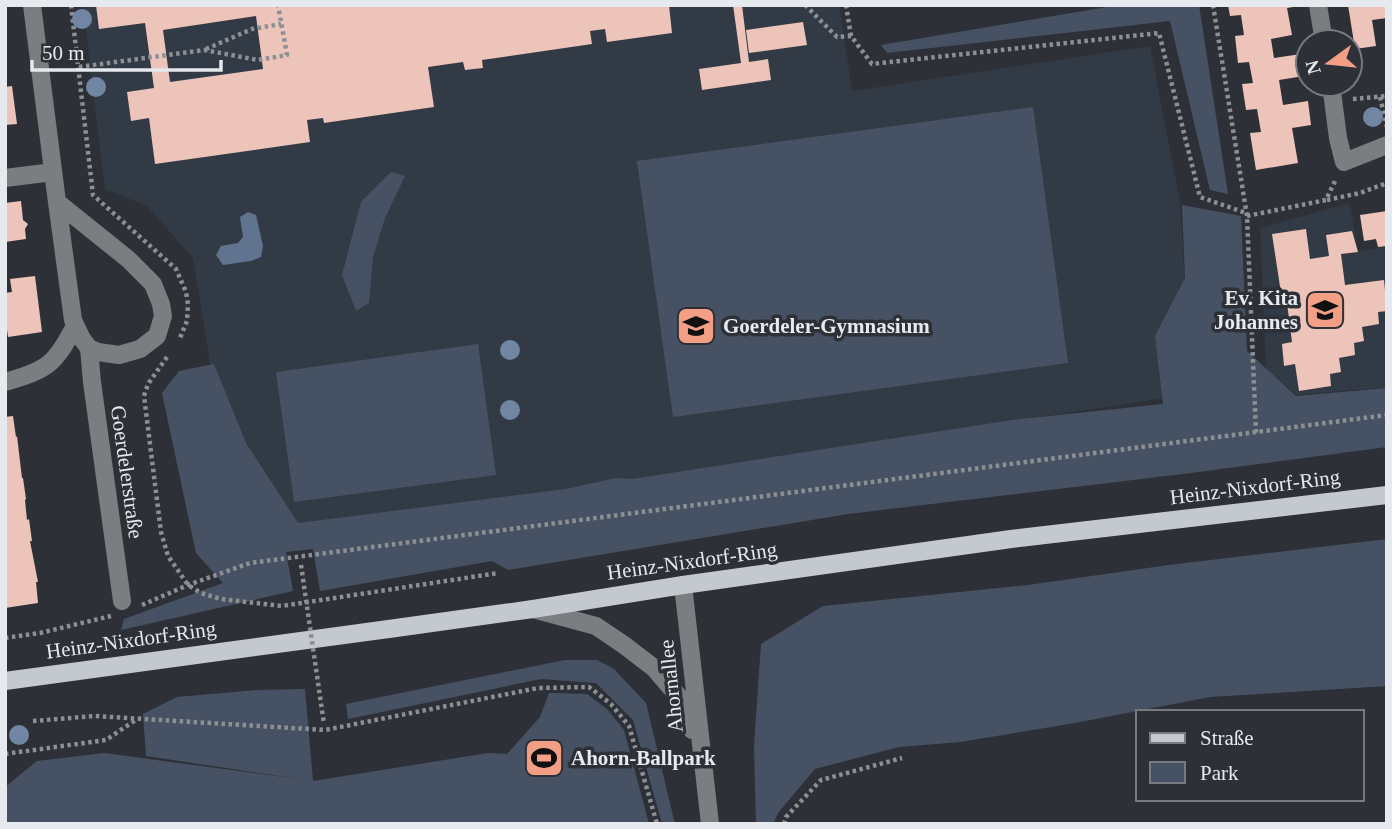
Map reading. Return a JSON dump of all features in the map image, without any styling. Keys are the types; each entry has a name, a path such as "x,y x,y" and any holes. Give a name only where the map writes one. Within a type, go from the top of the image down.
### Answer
{"main road":[{"name":"Heinz-Nixdorf-Ring","path":"5,681 533,609 1011,539 1387,495"}],"street":[{"name":"Goerdelerstraße","path":"32,5 73,320 89,348 126,608"},
{"path":"1318,5 1322,28"},
{"path":"1333,98 1344,162 1387,145"},
{"path":"5,178 53,172"},
{"path":"57,202 140,270 153,284 161,304 163,316 157,335 140,349 119,355 89,348"},
{"path":"5,382 32,373 50,363 75,326"},
{"name":"Ahornallee","path":"683,585 710,824"},
{"path":"533,609 596,626 654,668 679,697 700,749"}],"path":[{"path":"204,50 258,60 286,55 278,5"},
{"path":"805,5 837,37 850,36"},
{"path":"846,5 850,36 872,64 1159,33 1200,197 1246,214 1360,193 1387,183"},
{"path":"1213,5 1246,214 1256,433"},
{"path":"79,67 204,50 252,29 281,24"},
{"path":"1364,95 1387,96"},
{"path":"1380,97 1387,127"},
{"path":"1326,200 1344,162"},
{"path":"5,638 40,633 126,608 250,563 1387,415"},
{"path":"300,558 325,727"},
{"path":"188,585 201,593 221,599 282,606 498,573"},
{"path":"33,721 95,716 325,727 538,688 589,687 611,705 629,726 657,824"},
{"path":"5,754 106,740 138,718"},
{"path":"784,824 786,817 821,780 902,758"}],"shaded area":[{"name":"Goerdeler-Gymnasium","path":"83,5 839,5 852,91 1150,46 1180,202 1191,394 239,540 193,258 147,206 105,189"},
{"name":"Ev. Kita Johannes","path":"1350,203 1358,251 1387,247 1387,387 1297,395 1266,369 1260,228"},
{"path":"248,212 256,215 263,246 261,257 223,265 216,255 221,246 238,243 243,237 240,217"}],"green space":[{"path":"1119,5 1199,5 1228,194 1210,190 1170,21 887,53 881,45"},
{"path":"1033,107 1068,363 673,417 637,161"},
{"path":"391,172 405,176 385,218 373,257 369,303 356,311 342,275 361,202"},
{"path":"1182,205 1241,216 1247,351 1296,396 1387,388 1387,447 848,514 508,570 492,561 320,591 313,549 286,552 293,591 121,630 124,619 223,583 196,553 162,393 179,371 214,364 246,443 298,523 566,489 616,478 632,479 1012,420 1163,404 1155,336 1185,278"},
{"path":"478,344 496,475 294,502 276,372"},
{"path":"1387,539 1387,686 1210,697 960,742 899,747 815,769 778,813 773,824 756,824 754,746 761,644 823,606 1028,585"},
{"path":"565,660 597,660 614,669 646,703 675,824 662,824 633,720 596,683 541,679 348,719 346,704"},
{"name":"Ahorn-Ballpark","path":"305,689 313,781 488,753 507,754 540,717 549,693 587,694 607,709 624,730 649,824 5,824 5,787 37,761 104,753 306,780 146,756 143,714 177,697"}],"building":[{"path":"96,5 669,5 672,33 607,42 605,29 590,31 592,44 482,60 483,68 465,70 463,62 428,67 434,107 324,123 323,118 307,120 310,142 155,164 149,118 131,121 127,92 154,88 145,23 99,29","holes":["256,16 263,69 170,82 163,30"]},
{"path":"733,5 742,5 749,62 768,59 771,80 702,90 699,69 741,63"},
{"path":"1228,5 1293,7 1287,8 1292,35 1271,39 1274,58 1294,55 1294,78 1279,80 1283,105 1308,101 1311,125 1292,128 1298,163 1256,170 1250,133 1261,132 1257,109 1246,110 1242,84 1253,83 1249,62 1238,63 1235,36 1244,35 1241,15 1230,16"},
{"path":"1348,5 1387,5 1387,18 1372,20 1376,46 1364,48 1364,28 1352,28"},
{"path":"803,22 807,45 749,53 746,30"},
{"path":"12,86 17,124 5,125 5,87"},
{"path":"21,201 23,220 28,224 25,229 26,239 5,242 5,203"},
{"path":"1387,211 1387,246 1378,247 1376,239 1364,241 1360,215"},
{"path":"1306,229 1310,259 1329,256 1326,235 1352,231 1358,252 1341,254 1345,285 1384,280 1387,311 1378,312 1379,324 1362,327 1364,341 1354,343 1355,355 1339,358 1341,372 1330,374 1331,386 1299,391 1295,364 1284,366 1282,344 1292,342 1287,303 1295,302 1294,292 1281,293 1272,234"},
{"path":"35,276 42,332 8,337 5,293 12,292 10,279"},
{"path":"13,416 38,582 38,603 5,608 5,417"}],"place":[{"name":"Ev. Kita Johannes","path":"1325,310"},
{"name":"Goerdeler-Gymnasium","path":"696,326"},
{"name":"Ahorn-Ballpark","path":"544,758"}]}
